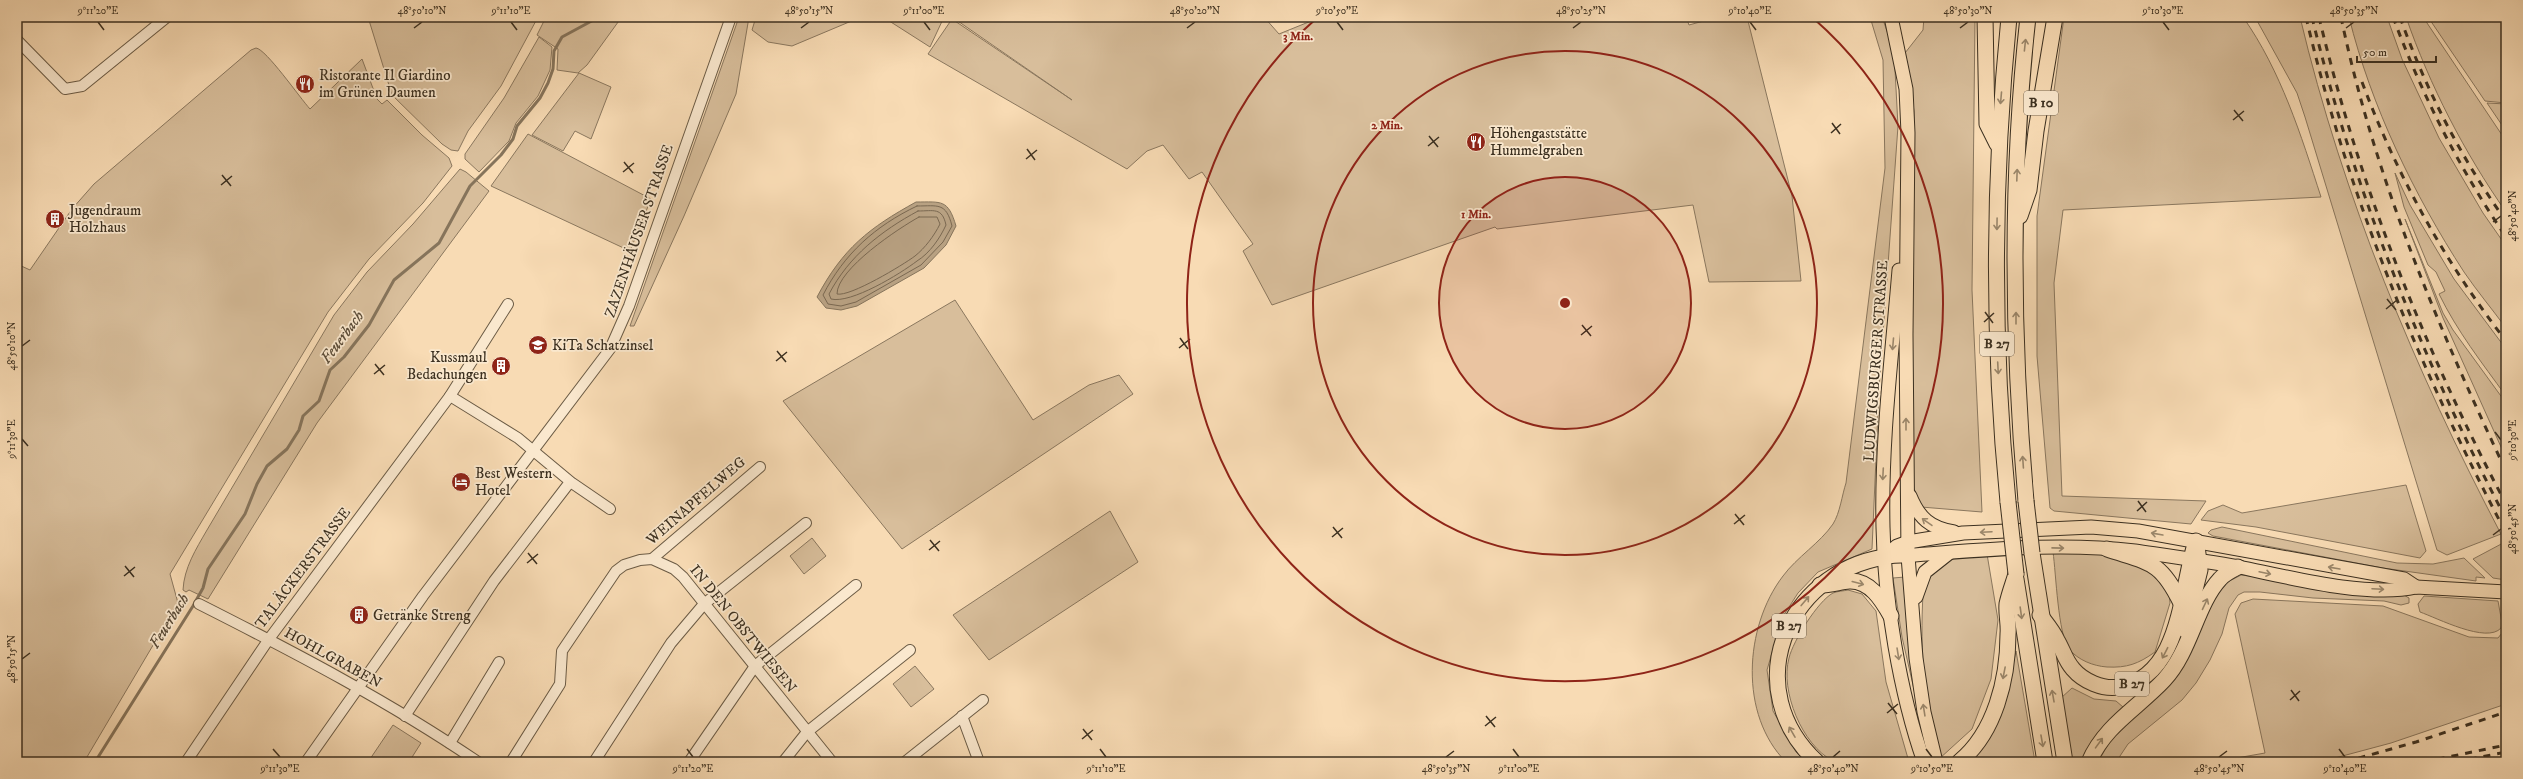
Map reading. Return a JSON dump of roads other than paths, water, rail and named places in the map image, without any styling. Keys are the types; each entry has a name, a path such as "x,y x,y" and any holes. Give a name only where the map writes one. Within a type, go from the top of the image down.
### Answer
{"highway":[{"name":"B 27","path":"1985,17 1987,124 1999,147"},
{"name":"B 27","path":"2009,17 1999,147 1997,350 2008,502 2016,574 2045,762"},
{"name":"B 27","path":"2028,17 2020,122 2016,228 2017,354 2026,501 2040,614 2064,762"},
{"name":"B 10","path":"2016,228 2030,190 2036,131 2055,17"},
{"name":"B 27","path":"2040,614 2057,639 2073,669 2092,683 2116,688 2139,680 2160,663 2173,635 2194,560 2196,541"},
{"path":"2107,549 2159,568 2170,580 2181,603"},
{"name":"B 27","path":"1817,762 1797,740 1784,717 1777,675 1779,653 1791,621 1798,608 1820,585 1848,567 1884,557"},
{"name":"B 27","path":"2175,664 2198,578 2194,560"},
{"name":"B 27","path":"2089,762 2095,748 2112,725 2164,679 2187,646 2211,591 2220,578 2238,567"},
{"name":"B 27","path":"1959,762 1977,743 1988,727 1996,706 2006,659 2007,604 2016,574"},
{"path":"1820,585 1834,585 1849,581 1864,585 1878,595 1891,616"}],"main road":[{"name":"LUDWIGSBURGER STRASSE","path":"1891,17 1906,89 1908,556 1912,608 1924,712 1936,762"},
{"name":"LUDWIGSBURGER STRASSE","path":"1907,168 1883,475 1884,557 1891,616 1900,668 1924,762"},
{"path":"1907,491 1915,509 1928,524 1939,529 1963,533"},
{"path":"1884,557 1897,546 1908,542 1963,533 2091,527 2138,531 2404,579 2416,587"},
{"path":"1884,557 2020,547 2107,549 2194,560 2238,567 2298,580 2354,587 2402,590 2416,587 2506,592"},
{"path":"1912,608 1925,572 1950,552"}],"street":[{"name":"ZAZENHÄUSER STRASSE","path":"306,762 356,688 423,596 604,359 618,334 731,17"},
{"path":"17,40 65,89 82,86 164,18"},
{"name":"TALÄCKERSTRASSE","path":"186,762 269,639 450,396 508,304"},
{"path":"450,396 518,438 570,482 610,509"},
{"name":"WEINAPFELWEG","path":"652,559 760,467"},
{"path":"405,716 492,584 570,482"},
{"path":"594,762 671,643 704,604 806,523"},
{"path":"511,762 560,684 562,651 609,579 624,565 640,560 652,559"},
{"name":"IN DEN OBSTWIESEN","path":"652,559 674,568 832,762"},
{"path":"689,762 755,666 856,585"},
{"name":"HOHLGRABEN","path":"200,604 269,639 356,688 450,743 478,762"},
{"path":"783,762 807,732 910,650"},
{"path":"450,743 499,662"},
{"path":"905,762 983,700"},
{"path":"962,716 979,762"}],"water":[{"path":"916,202 938,202 947,207 950,211 956,226 946,245 924,268 857,306 841,310 826,308 817,297 847,252 884,221"}],"waterway":[{"name":"Feuerbach","path":"95,762 193,606 203,588 208,569 245,514 257,484 267,466 287,449 299,430 303,416 319,401 330,370 344,357 369,325 394,280 439,243 470,186 501,155 513,139 517,126 540,98 548,83 553,69 554,51 562,37 599,17"}],"railway":[{"path":"2306,17 2323,84 2343,150 2365,216 2390,281 2444,408 2506,533"},
{"path":"2312,17 2348,147 2394,274 2419,336 2447,398 2506,519"},
{"path":"2319,17 2335,80 2354,143 2374,205 2397,266 2448,387 2506,504"},
{"path":"2341,17 2371,134 2410,249 2456,361 2506,471"},
{"path":"2393,17 2416,75 2457,158 2506,237"},
{"path":"2400,17 2421,71 2446,123 2474,173 2506,221"},
{"path":"2362,82 2391,151 2424,217 2463,280 2506,341"},
{"path":"2345,762 2416,742 2506,712"},
{"path":"2424,762 2506,745"},
{"path":"2456,762 2506,752"}],"place":[{"name":"Ristorante Il Giardino im Grünen Daumen","path":"305,84"},
{"name":"Höhengaststätte Hummelgraben","path":"1476,142"},
{"name":"Jugendraum Holzhaus","path":"55,219"},
{"name":"KiTa Schatzinsel","path":"538,345"},
{"name":"Kussmaul Bedachungen","path":"501,366"},
{"name":"Best Western Hotel","path":"461,482"},
{"name":"Getränke Streng","path":"359,615"}]}
